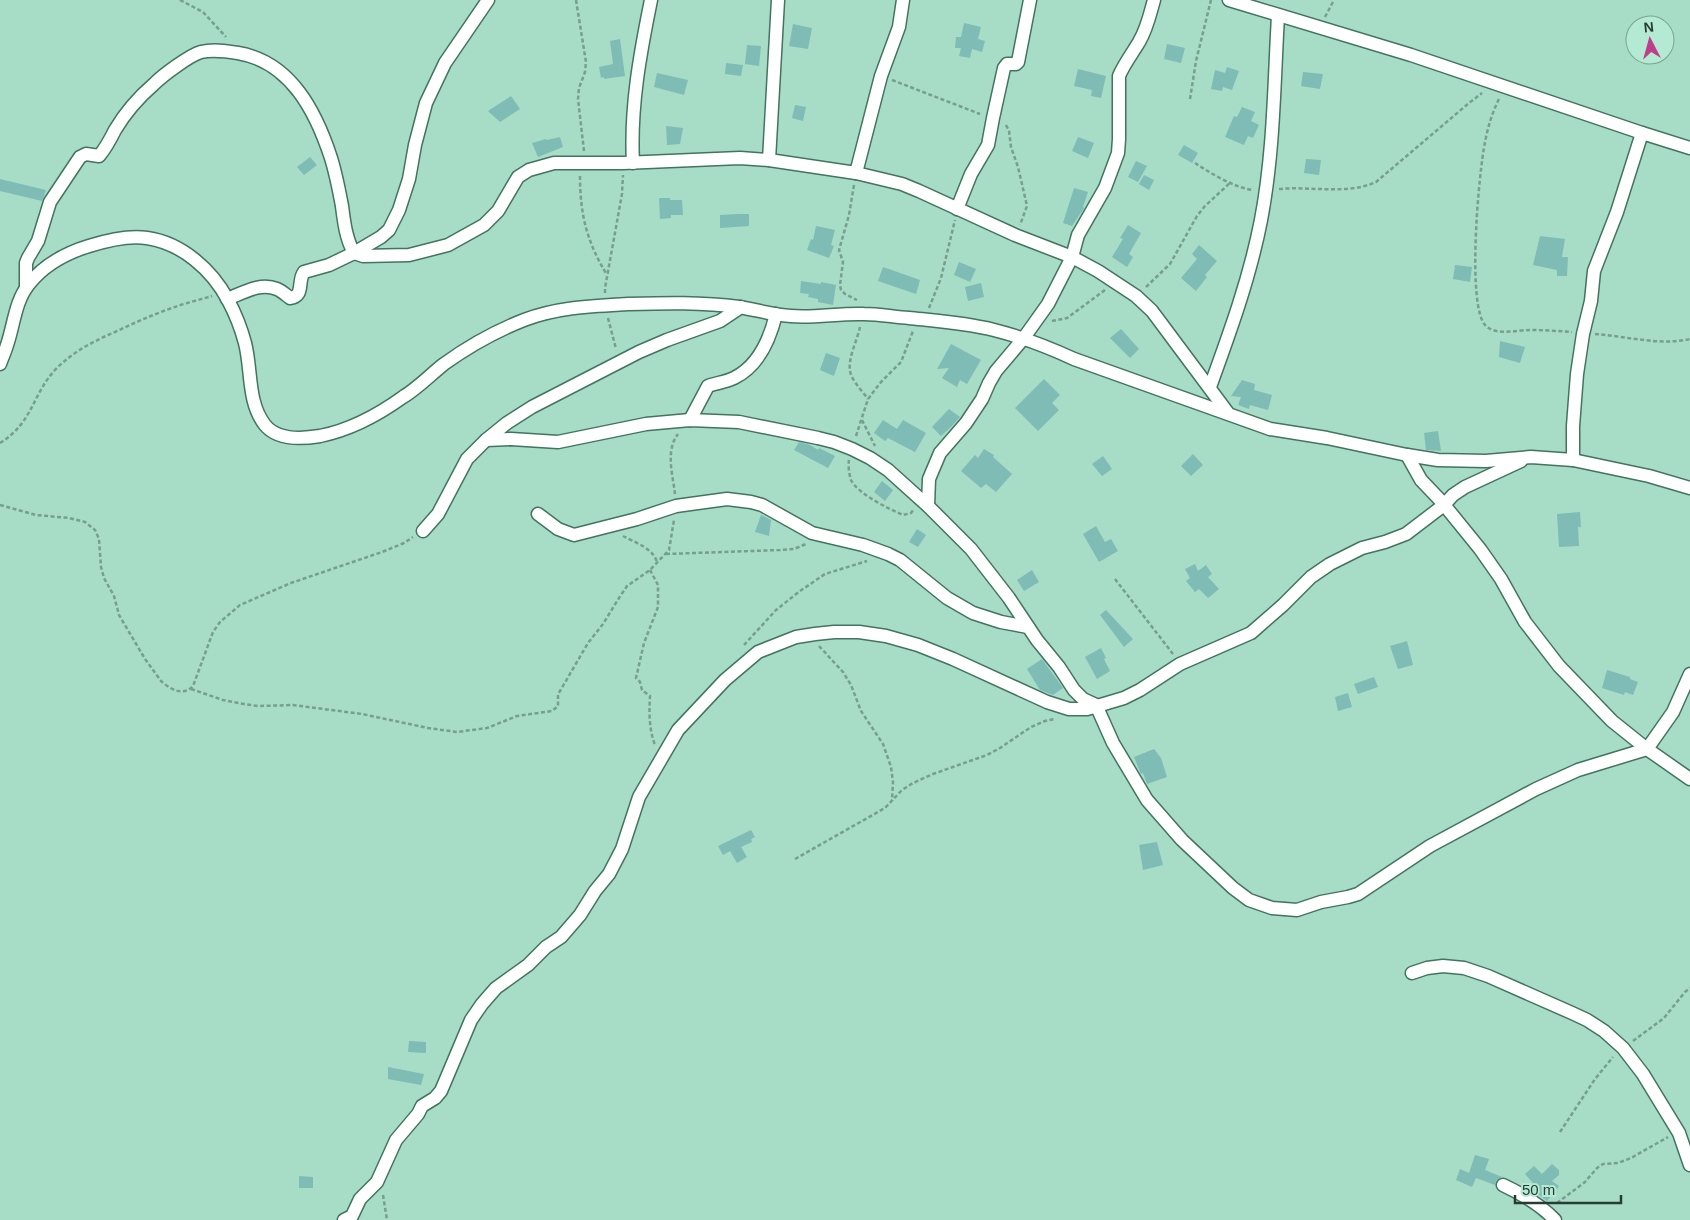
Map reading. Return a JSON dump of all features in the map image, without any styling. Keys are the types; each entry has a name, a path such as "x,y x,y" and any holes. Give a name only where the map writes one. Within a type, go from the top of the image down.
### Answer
{"street":[{"path":"225,296 262,287 278,289 292,298 297,296 304,272 329,265 354,253 389,230 409,178 426,103 445,63 488,0"},
{"path":"628,163 632,144 634,103 650,0"},
{"path":"769,160 778,0"},
{"path":"856,173 881,76 899,27 903,0"},
{"path":"958,209 971,174 988,145 1005,65 1018,62 1030,0"},
{"path":"924,502 929,479 940,453 966,422 982,399 996,371 1023,339 1056,291 1072,257 1078,236 1097,204 1112,172 1118,152 1119,139 1118,76 1146,28 1154,0"},
{"path":"1229,0 1411,55 1690,148"},
{"path":"1210,387 1248,276 1262,219 1273,137 1278,16"},
{"path":"26,288 26,264 38,241 50,202 80,156 86,154 99,156 108,146 115,130 128,111 154,83 182,62 200,52 216,50 257,57 274,66 291,81 313,113 332,160 339,185 347,236 354,253 363,256 409,255 448,245 484,225 498,211 518,177 530,170 554,163 628,163 740,158 769,160 856,173 902,184 1016,235 1072,257 1136,296 1152,310 1228,413"},
{"path":"1573,460 1576,388 1583,334 1591,302 1594,271 1642,133"},
{"path":"0,364 8,345 20,298 37,274 51,263 74,251 113,239 149,238 169,244 184,252 198,262 215,280 237,319 245,342 252,397 261,419 269,429 279,435 289,437 318,436 352,427 403,398 443,365 472,345 526,319 549,311 580,307 673,302 741,307 793,316 863,314 958,323 992,329 1270,429 1438,460 1486,461 1531,457 1573,460 1649,476 1690,488"},
{"path":"423,531 438,514 467,459 486,440 532,407 667,340 720,321 741,307"},
{"path":"690,420 708,386 734,378 746,371 758,358 769,337 776,314"},
{"path":"486,440 511,439 558,442 646,424 690,420 739,422 834,442 852,449 884,468 924,502 982,562 1078,695 1097,706 1113,743 1136,783 1169,827 1233,888 1249,900 1272,908 1288,910 1305,909 1321,902 1348,898 1358,894 1430,846 1536,789 1578,770 1647,749 1674,712 1690,674"},
{"path":"1407,455 1421,480 1480,549 1525,622 1559,666 1612,721 1647,749 1690,779"},
{"path":"344,1220 352,1216 360,1199 377,1182 396,1140 418,1114 422,1106 435,1098 441,1091 471,1020 482,1004 496,988 528,965 546,947 561,937 580,915 595,891 609,874 622,849 639,797 678,730 725,680 758,652 796,637 834,632 886,636 953,658 1047,702 1076,710 1097,706 1124,698 1180,664 1251,633 1311,577 1330,564 1362,548 1406,534 1465,487 1531,457"},
{"path":"538,514 558,530 568,534 581,534 676,506 722,500 751,502 762,505 812,533 864,545 888,554 900,560 947,598 973,613 1028,628"},
{"path":"1412,973 1442,966 1464,968 1488,976 1587,1020 1604,1031 1623,1048 1643,1074 1679,1133 1690,1165"},
{"path":"1503,1184 1551,1215"}],"path":[{"path":"180,0 203,12 244,54"},
{"path":"576,0 586,62 578,99 582,145 586,158 581,209 594,253 607,275"},
{"path":"1190,99 1196,61 1211,0"},
{"path":"1195,163 1250,190 1298,187 1363,188 1376,182 1468,103 1484,92 1502,86"},
{"path":"1502,86 1488,125 1477,195 1476,285 1478,306 1485,326 1493,330 1507,332 1529,330 1560,331 1621,336 1658,342 1690,339"},
{"path":"619,363 609,325 605,288 628,163"},
{"path":"856,173 849,215 840,246 840,255 843,262 840,285 841,290 845,294 862,304 863,314 850,362 850,371 852,377 868,399"},
{"path":"1136,296 1170,264 1197,216 1231,182"},
{"path":"924,502 908,515 903,516 865,494 856,486 851,480 848,465 868,399 881,382 901,362 910,336 931,304 941,278 958,209"},
{"path":"1040,316 1049,322 1067,318 1079,311 1114,282"},
{"path":"0,443 20,427 29,415 47,380 57,368 80,349 173,307 225,296"},
{"path":"0,505 36,515 70,518 85,522 95,530 99,539 104,578 114,596 119,615 127,631 161,681 169,688 178,692 191,689 223,700 244,704 258,706 293,705 362,714 457,732 487,728 517,716 547,712 558,707 558,694 588,643 603,624 627,586 650,570 666,554 671,545 676,506 670,456 671,447 673,440 690,420"},
{"path":"611,524 622,535 655,555 657,563"},
{"path":"191,689 213,632 220,622 240,605 291,583 339,568 404,543 423,531"},
{"path":"666,554 794,549 809,541 812,533"},
{"path":"742,648 776,610 825,574 888,554"},
{"path":"650,570 658,587 658,607 644,643 636,678 640,682 642,690 650,696 648,706 653,739 655,747 662,757"},
{"path":"1116,580 1180,664"},
{"path":"806,636 836,663 843,672 851,685 861,711 883,744 894,782 891,803"},
{"path":"795,859 822,842 876,814 891,803 902,790 923,778 987,754 1000,748 1031,727 1062,719 1076,710"},
{"path":"1560,1132 1604,1068 1623,1048 1664,1018 1684,992 1690,988"},
{"path":"1551,1215 1603,1164 1618,1163 1631,1158 1668,1137 1679,1133"}],"building":[{"path":"964,23 981,27 978,39 985,41 982,52 972,49 970,58 959,56 961,48 955,48 956,37 961,37"},
{"path":"793,24 812,28 808,49 789,46"},
{"path":"620,39 625,76 601,78 599,67 613,64 610,41"},
{"path":"1167,44 1185,48 1181,63 1164,59"},
{"path":"747,45 761,46 759,66 745,64"},
{"path":"726,63 743,65 741,76 725,74"},
{"path":"1227,67 1239,71 1232,90 1223,87 1222,91 1211,89 1215,70 1225,73"},
{"path":"1078,69 1106,76 1101,98 1091,96 1092,90 1074,86"},
{"path":"1303,72 1323,74 1320,89 1301,86"},
{"path":"657,73 688,80 684,95 654,87"},
{"path":"511,96 520,109 500,122 488,111"},
{"path":"795,105 806,107 803,121 792,118"},
{"path":"1242,107 1255,112 1251,121 1259,125 1253,138 1248,136 1244,145 1225,137 1234,116 1237,117"},
{"path":"666,126 683,128 680,144 667,145"},
{"path":"560,137 563,147 538,157 532,143"},
{"path":"1078,137 1094,143 1088,158 1072,151"},
{"path":"1184,145 1198,153 1192,163 1178,155"},
{"path":"310,157 317,165 304,175 297,167"},
{"path":"1306,159 1321,160 1319,175 1304,173"},
{"path":"1136,161 1147,166 1138,182 1128,177"},
{"path":"1144,175 1154,180 1149,190 1139,184"},
{"path":"0,179 46,190 42,201 0,191"},
{"path":"1074,188 1088,192 1084,208 1072,226 1063,223"},
{"path":"659,198 682,200 683,215 671,215 671,218 660,219"},
{"path":"749,214 749,226 720,228 720,215"},
{"path":"1128,225 1141,233 1129,254 1133,257 1127,267 1112,257 1123,239 1120,238"},
{"path":"816,226 835,230 831,245 834,246 829,258 807,250 811,239 813,240"},
{"path":"1540,236 1565,239 1562,257 1568,257 1567,276 1557,276 1557,270 1533,265"},
{"path":"1199,245 1217,261 1205,275 1207,277 1196,291 1181,278 1197,259 1192,254"},
{"path":"959,262 976,269 970,282 954,275"},
{"path":"1455,265 1472,267 1470,282 1453,279"},
{"path":"883,267 920,280 916,294 878,281"},
{"path":"801,281 836,285 833,305 818,302 818,299 808,297 809,294 800,293"},
{"path":"981,283 984,297 968,301 965,287"},
{"path":"1121,329 1139,349 1130,358 1110,338"},
{"path":"1500,341 1525,347 1520,363 1499,357"},
{"path":"951,344 981,360 967,384 960,380 957,387 942,378 949,368 937,369"},
{"path":"826,353 840,358 834,376 820,370"},
{"path":"1044,379 1060,395 1052,403 1059,410 1038,431 1015,408"},
{"path":"1242,380 1255,384 1254,390 1272,395 1268,410 1250,405 1249,409 1238,405 1241,397 1231,396"},
{"path":"949,409 960,417 941,436 932,427"},
{"path":"883,420 897,429 903,420 926,433 915,452 888,438 885,441 874,433"},
{"path":"1438,431 1441,451 1426,450 1424,433"},
{"path":"799,442 810,445 818,450 819,448 835,456 828,468 794,450"},
{"path":"984,449 994,455 993,457 1012,474 996,492 986,484 981,488 961,471 975,455 978,458"},
{"path":"1193,454 1203,465 1191,476 1181,466"},
{"path":"1103,456 1112,469 1102,476 1092,464"},
{"path":"882,481 893,490 885,501 874,492"},
{"path":"1580,512 1581,527 1578,527 1579,546 1559,547 1557,514"},
{"path":"761,515 771,520 769,536 755,532"},
{"path":"1096,526 1105,542 1111,539 1118,551 1099,562 1083,534"},
{"path":"917,529 926,535 918,547 909,542"},
{"path":"1195,564 1198,571 1206,565 1212,574 1208,577 1219,589 1208,598 1199,589 1195,592 1186,581 1190,578 1185,569"},
{"path":"1032,570 1039,582 1024,591 1017,580"},
{"path":"1106,610 1133,639 1124,647 1100,615"},
{"path":"1407,641 1413,665 1398,669 1390,646"},
{"path":"1101,648 1110,671 1097,679 1085,657"},
{"path":"1042,659 1063,688 1053,695 1040,690 1027,669"},
{"path":"1607,670 1630,677 1630,679 1638,682 1633,695 1625,692 1624,695 1602,688"},
{"path":"1374,677 1378,687 1358,694 1354,684"},
{"path":"1348,693 1352,707 1338,711 1335,697"},
{"path":"1154,749 1161,758 1167,777 1147,784 1134,757"},
{"path":"751,830 755,837 751,839 752,842 741,847 747,857 737,863 730,851 723,855 718,846"},
{"path":"1157,842 1163,865 1143,870 1139,845"},
{"path":"409,1041 426,1042 426,1053 408,1052"},
{"path":"388,1067 424,1074 421,1085 388,1079"},
{"path":"1475,1155 1489,1159 1485,1170 1502,1177 1496,1181 1495,1185 1476,1178 1472,1187 1456,1180 1460,1169 1469,1173"},
{"path":"1552,1164 1559,1170 1559,1175 1552,1181 1559,1186 1547,1201 1528,1186 1533,1183 1525,1174 1534,1166 1542,1174"},
{"path":"299,1176 313,1177 313,1188 299,1188"}]}
